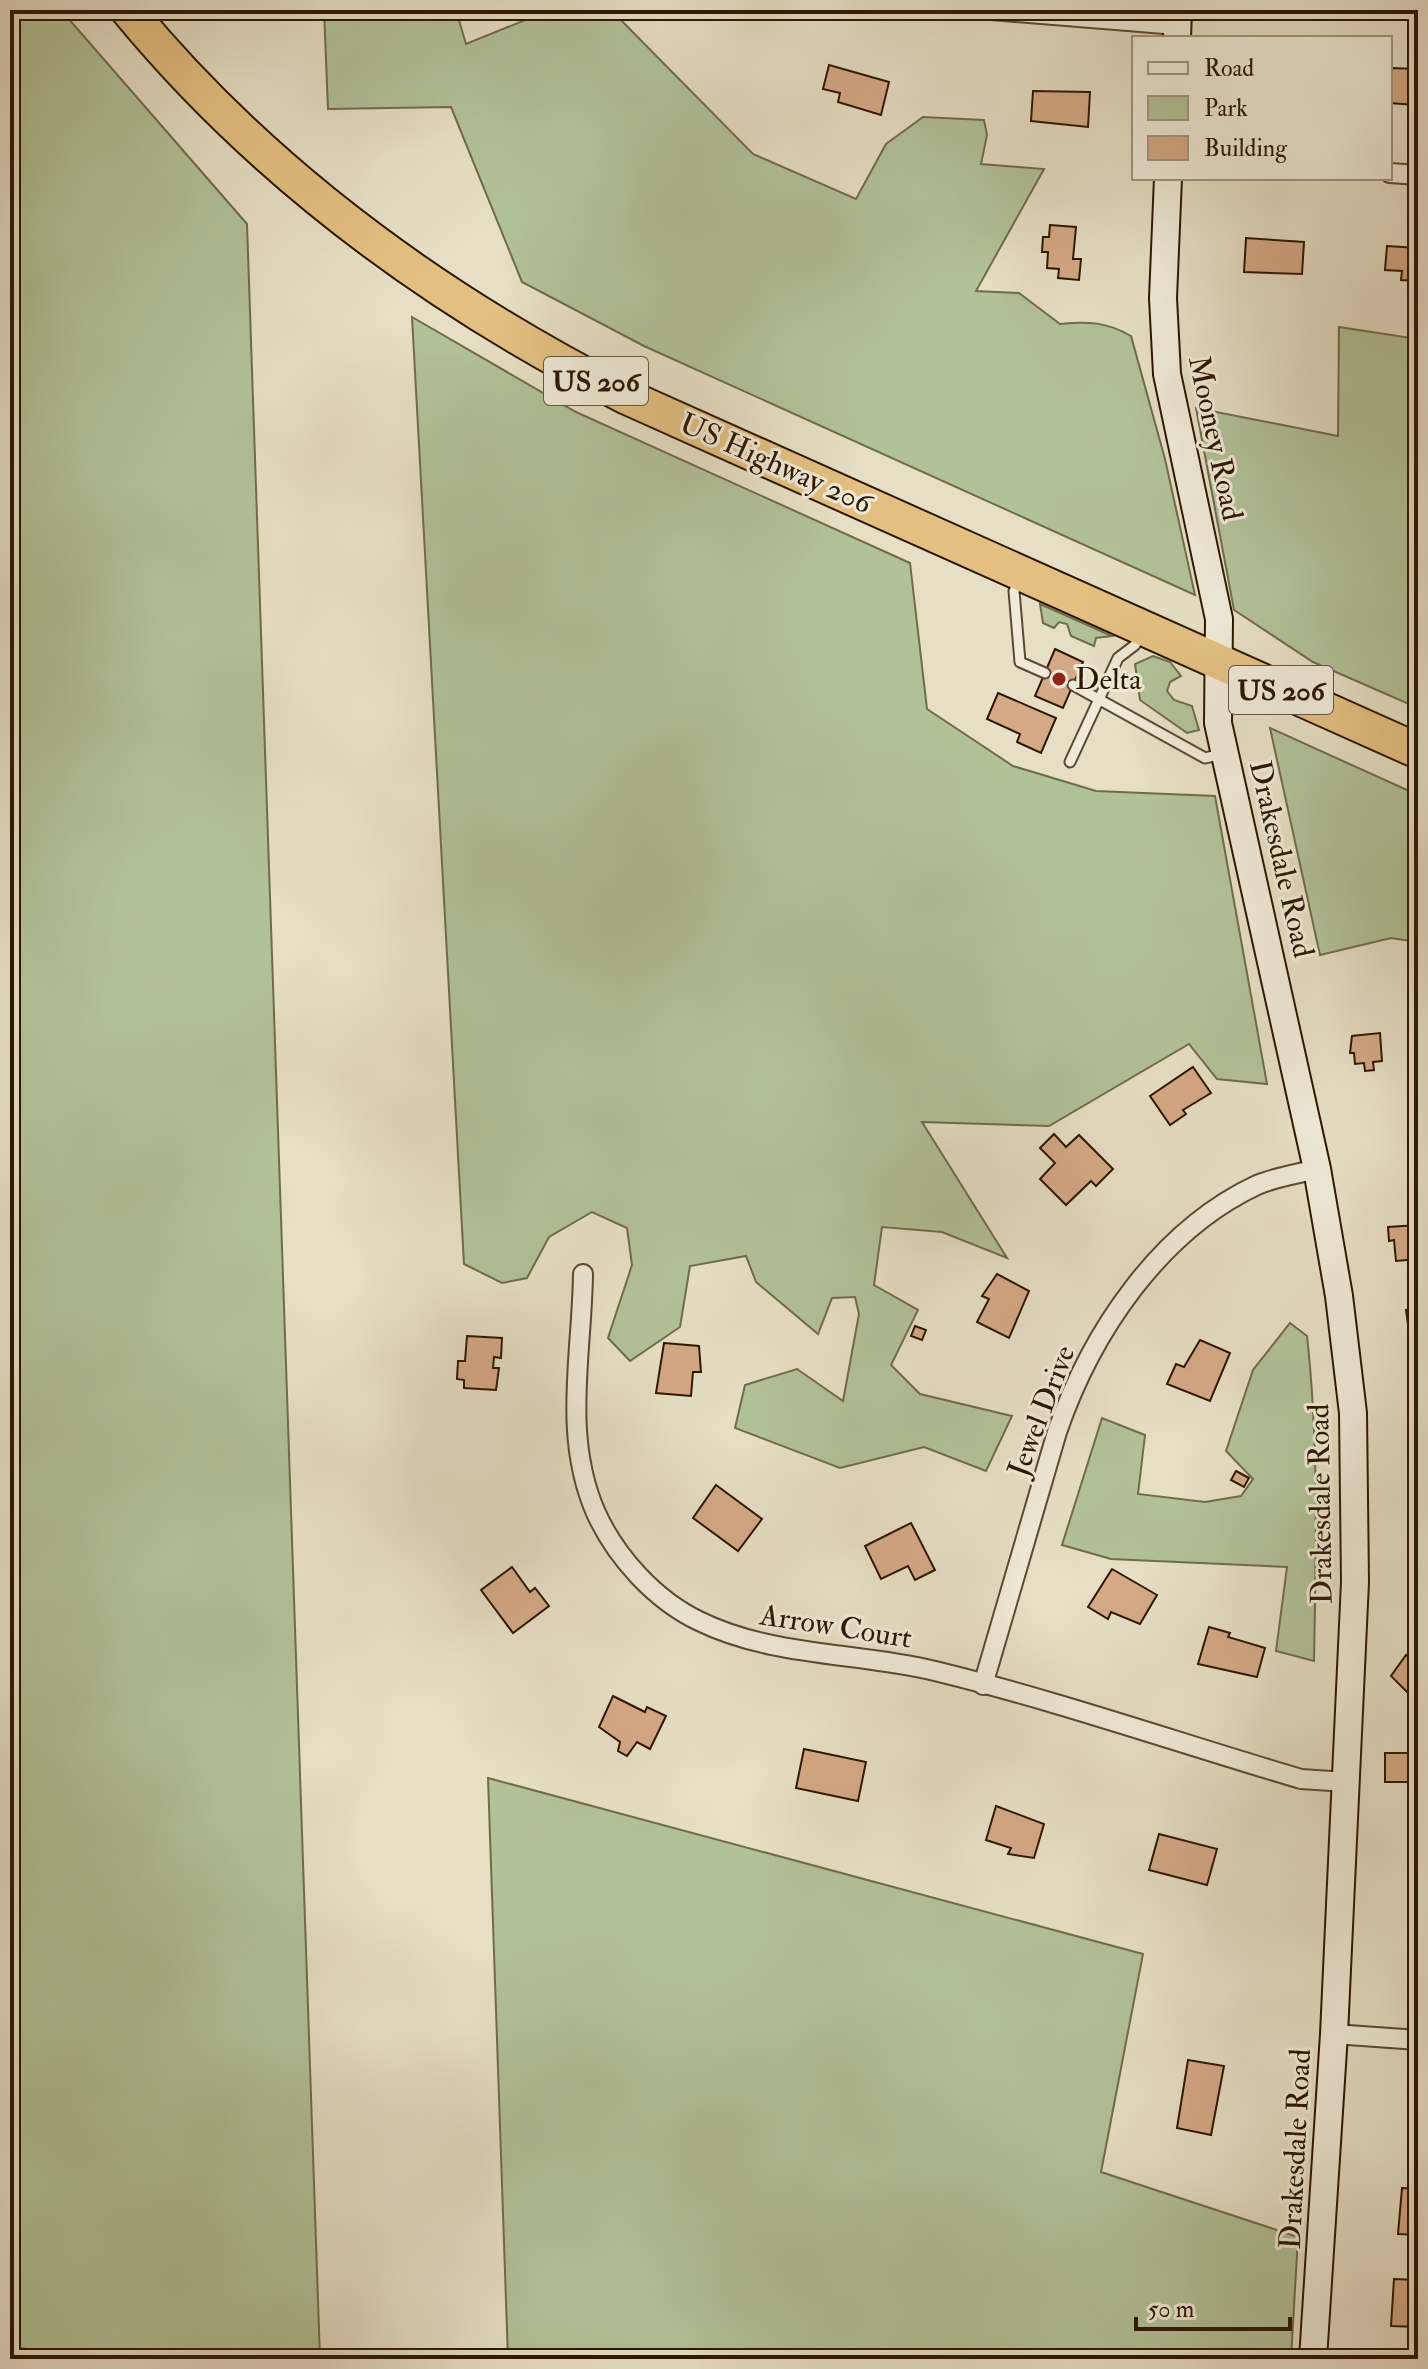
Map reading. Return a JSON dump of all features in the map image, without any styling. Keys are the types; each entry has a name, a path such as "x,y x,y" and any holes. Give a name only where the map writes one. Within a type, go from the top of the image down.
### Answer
{"highway":[{"name":"US Highway 206","path":"128,10 199,89 264,152 335,213 488,321 627,397 1418,751"}],"main road":[{"name":"Mooney Road","path":"1168,180 1163,298 1167,374 1216,597 1218,662"},
{"name":"Drakesdale Road","path":"1218,662 1217,713 1225,754 1317,1169 1347,1348 1354,1440 1356,1542 1346,1782 1334,2034 1313,2359"}],"street":[{"path":"991,10 1177,24"},
{"path":"1392,173 1418,175"},
{"name":"Jewel Drive","path":"983,1685 1057,1432 1069,1397 1100,1336 1139,1281 1196,1226 1258,1185 1317,1169"},
{"name":"Arrow Court","path":"583,1274 575,1418 579,1457 601,1523 635,1571 683,1612 745,1640 893,1662 983,1685 1301,1779 1346,1782"},
{"path":"1334,2034 1418,2040"}],"lane":[{"path":"1022,574 1014,591 1020,662 1045,673"},
{"path":"1070,762 1118,658 1135,645 1144,628"},
{"path":"1073,685 1100,697 1130,719 1205,758 1225,754"}],"green space":[{"path":"10,10 61,10 247,224 320,2359 81,2359 10,2346"},
{"path":"324,10 456,10 466,44 550,10 611,10 753,154 856,199 886,144 923,117 984,120 987,135 981,164 1044,169 976,291 1019,293 1060,324 1097,324 1131,336 1165,459 1195,595 644,346 522,282 451,107 328,109"},
{"path":"412,317 576,412 910,563 927,709 1013,766 1096,791 1215,796 1267,1084 1217,1079 1189,1044 1049,1126 922,1122 1007,1258 942,1232 882,1227 874,1285 918,1310 891,1365 920,1394 1012,1416 986,1471 924,1447 840,1468 735,1428 745,1385 797,1369 843,1401 859,1314 855,1297 832,1298 818,1334 756,1282 746,1256 690,1266 680,1327 630,1361 608,1338 632,1265 627,1228 592,1212 549,1237 527,1278 502,1283 464,1264"},
{"path":"1339,327 1418,339 1418,708 1313,662 1234,610 1196,408 1338,436"},
{"path":"1040,604 1112,636 1096,638 1094,646 1071,636 1067,624 1059,622 1054,628 1043,623"},
{"path":"1153,656 1170,662 1181,676 1170,682 1167,691 1174,700 1192,706 1199,730 1187,733 1140,700 1135,664"},
{"path":"1270,728 1418,795 1418,942 1391,938 1320,955"},
{"path":"1290,1323 1307,1336 1311,1377 1316,1498 1314,1661 1276,1651 1287,1567 1111,1559 1062,1545 1102,1418 1145,1435 1138,1494 1205,1502 1241,1496 1253,1479 1226,1451 1253,1370"},
{"path":"488,1778 1143,1954 1101,2172 1298,2237 1291,2359 508,2359"}],"building":[{"path":"829,65 889,82 881,115 838,102 840,93 823,89"},
{"path":"1392,68 1418,69 1415,105 1392,103"},
{"path":"1033,91 1090,92 1088,127 1031,121"},
{"path":"1050,225 1076,227 1073,259 1081,259 1079,280 1058,278 1059,269 1047,268 1048,252 1042,252 1043,237 1049,237"},
{"path":"1246,238 1304,242 1302,274 1244,272"},
{"path":"1387,246 1418,248 1418,281 1401,280 1402,271 1385,270"},
{"name":"Delta","path":"1055,649 1083,662 1063,708 1035,696"},
{"path":"998,693 1056,718 1041,753 1017,742 1020,734 987,719"},
{"path":"1380,1033 1382,1061 1373,1062 1374,1070 1365,1071 1364,1063 1355,1064 1354,1053 1350,1053 1352,1036"},
{"path":"1193,1067 1211,1093 1183,1110 1186,1114 1170,1125 1150,1096"},
{"path":"1054,1134 1066,1147 1079,1135 1113,1169 1096,1186 1091,1181 1066,1205 1040,1179 1055,1163 1040,1148"},
{"path":"1418,1225 1418,1259 1396,1261 1394,1240 1389,1241 1388,1227"},
{"path":"997,1274 1029,1291 1009,1338 977,1322 989,1299 982,1296"},
{"path":"1418,1309 1418,1360 1413,1361 1406,1310"},
{"path":"915,1326 926,1330 922,1340 911,1336"},
{"path":"467,1336 502,1338 501,1358 494,1357 493,1368 499,1368 496,1390 464,1388 464,1380 457,1379 458,1361 465,1361"},
{"path":"1200,1340 1230,1353 1210,1401 1167,1384 1176,1364 1184,1367"},
{"path":"664,1343 699,1346 701,1372 693,1372 691,1396 656,1393"},
{"path":"1236,1471 1249,1478 1244,1487 1231,1480"},
{"path":"716,1485 762,1519 738,1551 693,1518"},
{"path":"911,1523 935,1570 915,1580 908,1566 881,1579 865,1546"},
{"path":"512,1567 530,1592 535,1588 549,1606 513,1633 481,1590"},
{"path":"1112,1569 1157,1595 1140,1624 1111,1612 1108,1619 1088,1607"},
{"path":"1209,1627 1230,1633 1228,1637 1265,1648 1257,1677 1198,1664"},
{"path":"1406,1655 1418,1664 1417,1702 1391,1676"},
{"path":"613,1696 645,1712 647,1707 666,1716 650,1749 637,1742 627,1756 618,1751 620,1742 599,1727"},
{"path":"804,1749 866,1762 858,1801 796,1788"},
{"path":"1385,1753 1418,1753 1418,1782 1385,1782"},
{"path":"996,1806 1044,1824 1034,1858 1008,1854 1011,1848 986,1840"},
{"path":"1159,1834 1217,1849 1207,1885 1149,1870"},
{"path":"1188,2060 1224,2066 1211,2135 1177,2128"},
{"path":"1402,2188 1418,2189 1418,2235 1398,2234"},
{"path":"1394,2279 1418,2280 1418,2327 1391,2326"}],"place":[{"name":"Delta","path":"1059,679"}]}
